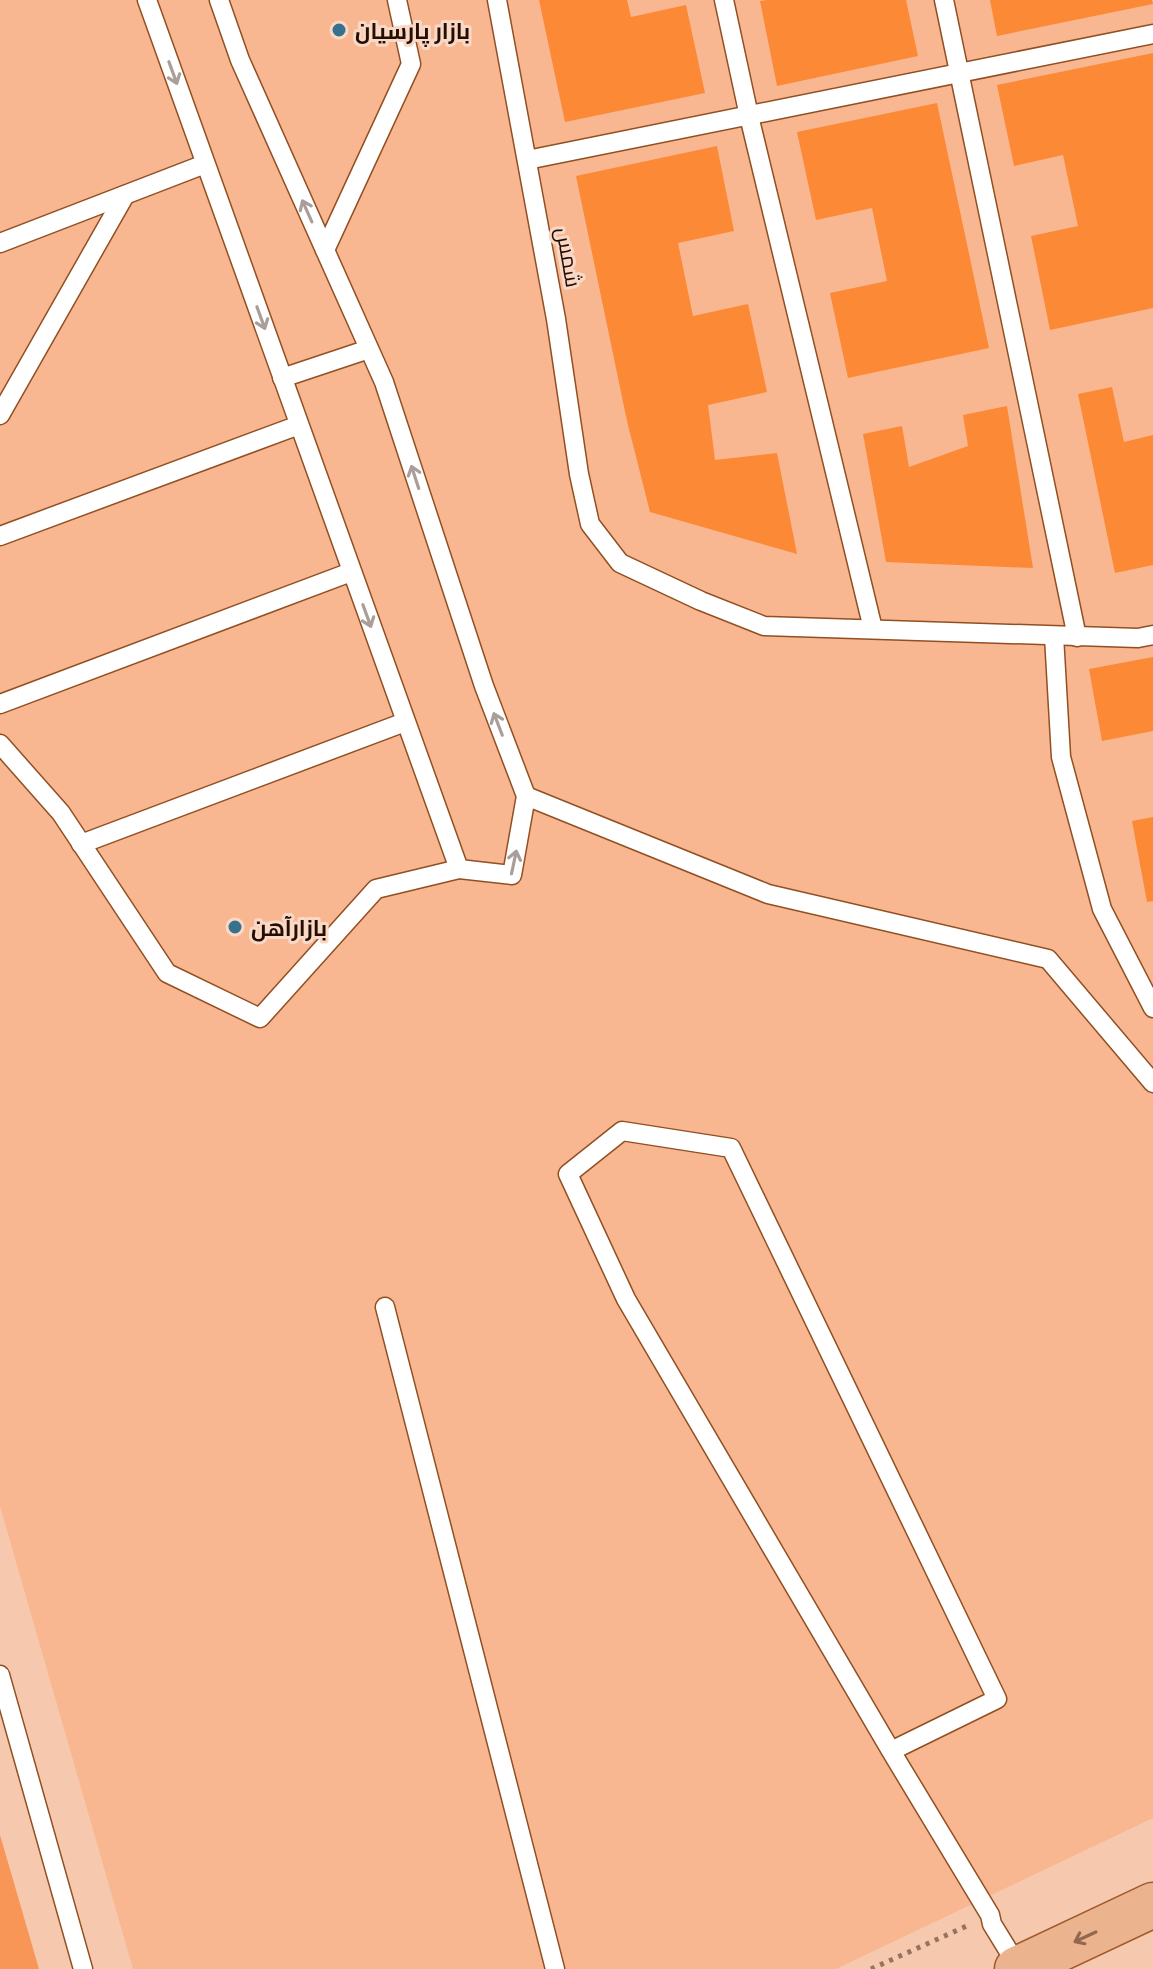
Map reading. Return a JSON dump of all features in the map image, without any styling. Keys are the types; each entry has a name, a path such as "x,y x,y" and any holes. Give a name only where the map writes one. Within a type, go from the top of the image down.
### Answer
{"main road":[{"path":"1018,1969 1153,1905"}],"lane":[{"path":"147,0 459,869"},
{"path":"0,744 61,813 167,973 260,1018 376,889 459,869 512,875 526,796 484,686 384,382 240,60 219,0"},
{"path":"325,250 411,64 397,0"},
{"name":"شمس","path":"497,0 590,524 620,563 764,626 873,629"},
{"path":"724,0 749,116 873,629 1077,637 1138,638 1153,635"},
{"path":"944,0 1077,637"},
{"path":"527,160 1153,34"},
{"path":"0,243 205,164"},
{"path":"0,415 125,195"},
{"path":"282,378 369,349"},
{"path":"0,536 299,425"},
{"path":"0,704 351,572"},
{"path":"1054,636 1061,757 1102,909 1153,1008"},
{"path":"81,844 405,722"},
{"path":"526,796 768,894 1048,959 1153,1083"},
{"path":"891,1751 997,1699 731,1148 622,1131 568,1174 626,1299 891,1751 990,1915 1018,1969"},
{"path":"385,1307 555,1969"},
{"path":"0,1675 83,1969"}],"path":[{"path":"871,1969 990,1915"}],"shaded area":[{"path":"0,0 1153,0 1153,1818 836,1969 133,1969 0,1506"},
{"path":"0,1835 39,1969 0,1969"}],"building":[{"path":"539,0 627,0 631,17 686,5 705,93 565,122"},
{"path":"906,0 918,56 777,86 760,1"},
{"path":"990,0 1152,0 1153,4 997,36"},
{"path":"1153,53 1153,308 1050,330 1031,236 1078,226 1063,155 1014,166 997,85"},
{"path":"937,103 989,348 848,378 830,293 887,281 872,208 816,220 797,132"},
{"path":"717,146 734,231 678,243 693,316 748,304 767,392 708,405 715,460 777,453 797,554 650,512 627,421 576,176"},
{"path":"1112,387 1124,442 1153,435 1153,565 1115,573 1078,394"},
{"path":"1007,406 1033,568 886,562 863,434 902,426 909,467 968,446 963,415"},
{"path":"1153,657 1153,731 1102,741 1089,669"},
{"path":"1153,817 1153,901 1147,902 1132,821"}],"place":[{"name":"بازار پارسیان","path":"339,30"},
{"name":"بازارآهن","path":"235,927"}]}
